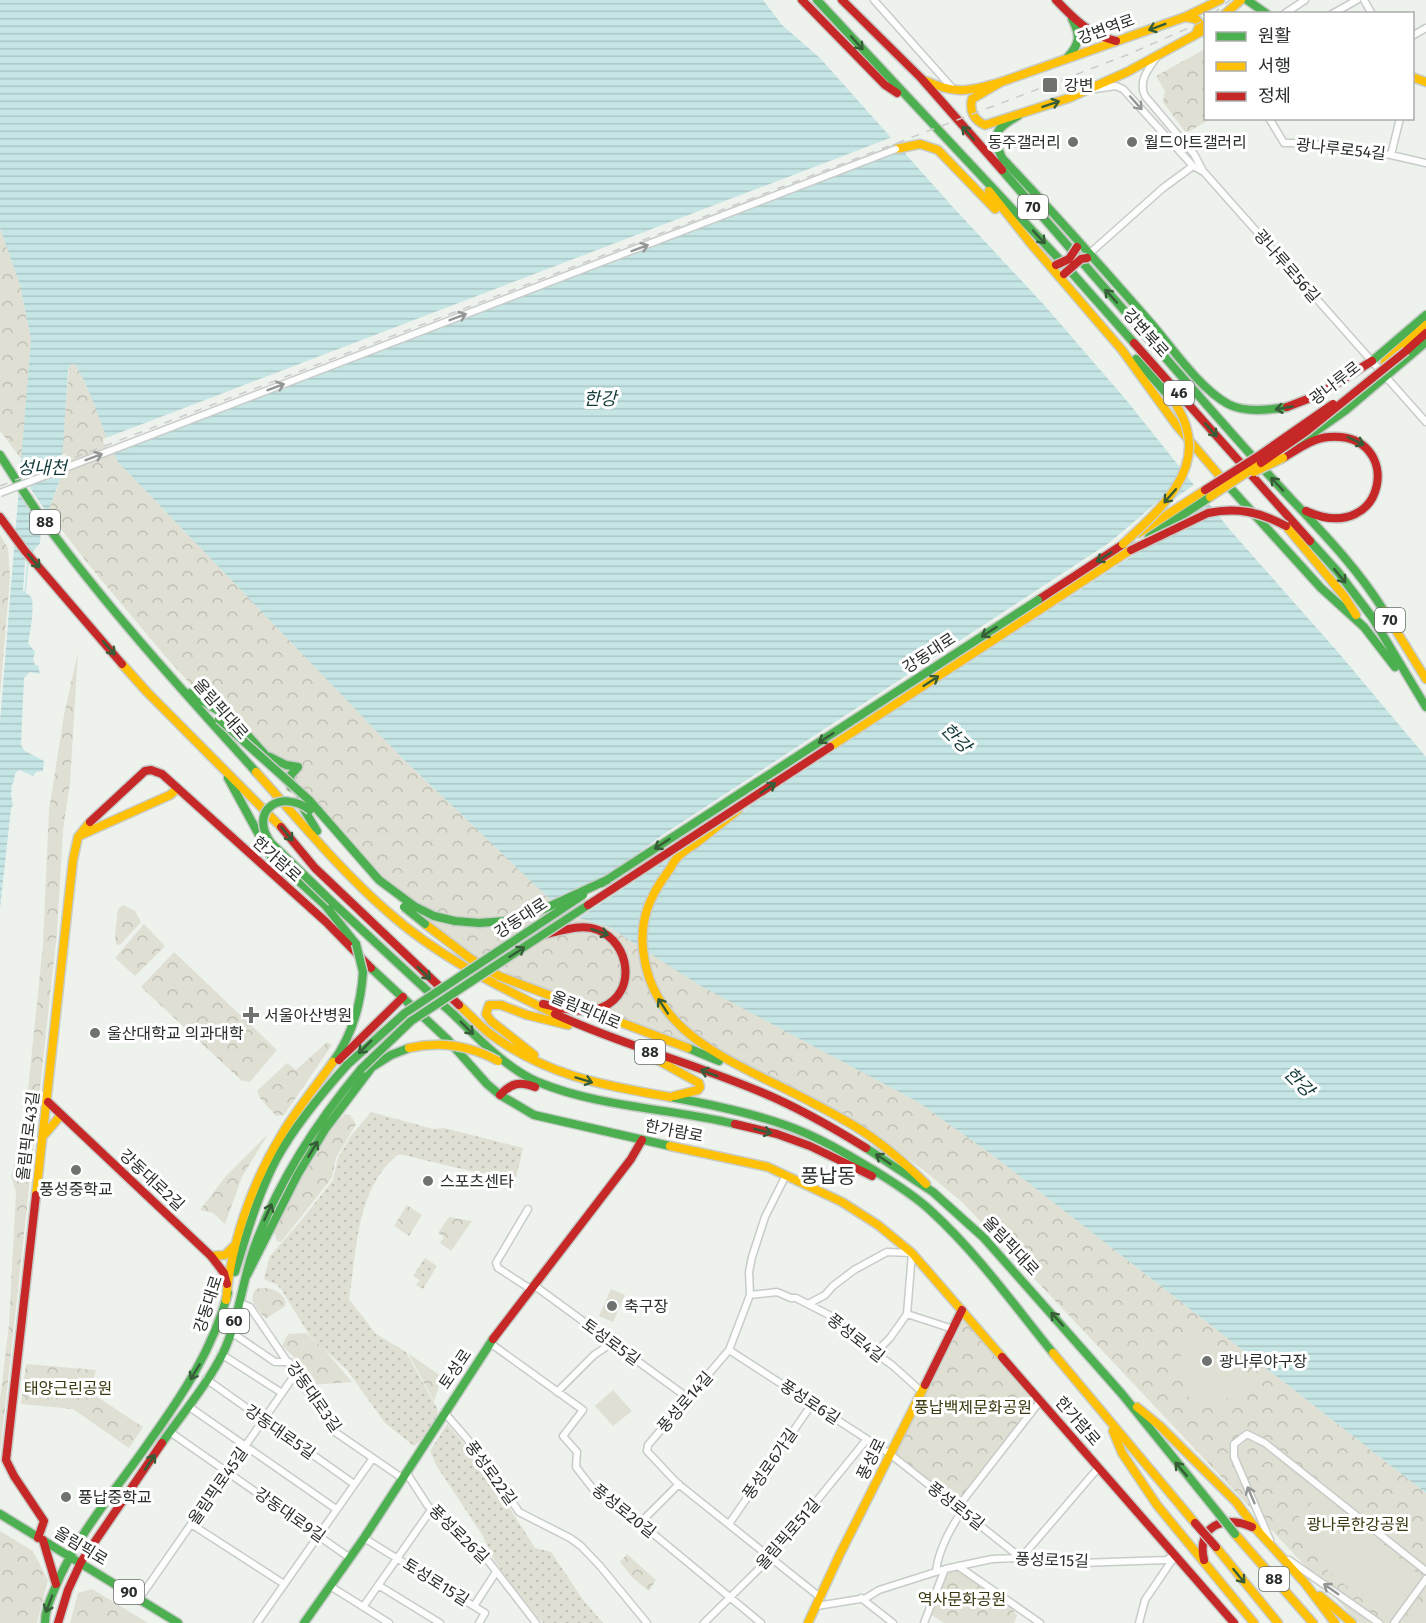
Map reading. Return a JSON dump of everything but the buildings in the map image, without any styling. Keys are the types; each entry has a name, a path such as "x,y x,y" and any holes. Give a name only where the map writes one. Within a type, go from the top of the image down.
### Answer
{"main road":[{"path":"802,0 885,85 912,104"},
{"name":"강변북로","path":"817,0 1073,274 1338,572 1372,617 1424,704"},
{"name":"강변북로","path":"842,0 921,78 1220,417 1252,457 1303,510 1374,595 1426,679"},
{"path":"1056,0 1071,16 1098,37 1118,41"},
{"path":"1226,12 1241,0"},
{"path":"1247,0 1264,12"},
{"path":"1215,2 1222,3 1226,9 1225,12"},
{"name":"강변역로","path":"1001,82 1185,17 1215,2"},
{"path":"1064,60 1077,47 1078,32 1071,16"},
{"path":"1185,17 1196,19 1200,24 1196,34"},
{"path":"1001,82 972,99 971,111 976,121 986,125 1018,116 1084,91 1127,72 1204,30"},
{"path":"921,78 947,91 956,92 1001,82"},
{"path":"1018,116 1004,123 996,132 995,145 1002,158 1182,358 1216,394 1231,405 1272,410 1295,406 1316,398 1372,362 1426,315"},
{"path":"896,149 920,144 938,150 1032,245"},
{"path":"983,150 1002,158"},
{"path":"965,159 1001,208 1122,350 1177,426 1321,588 1364,627"},
{"path":"1046,262 1061,265 1072,257 1077,243"},
{"path":"1063,278 1081,259 1091,257"},
{"path":"1082,302 1118,338 1176,404 1184,417 1189,437 1190,452 1186,472 1174,493 1123,544"},
{"name":"광나루로","path":"1259,460 1354,389 1426,325"},
{"name":"광나루로","path":"1259,460 1333,411 1426,333"},
{"path":"1281,457 1387,377 1426,342"},
{"path":"1182,358 1220,417"},
{"path":"1236,480 1308,444 1328,437 1343,436 1356,439 1367,446 1376,459 1378,476 1377,489 1366,508 1340,519 1326,519 1303,510"},
{"name":"올림픽대로","path":"0,455 42,519 87,578 194,703 325,849 388,912 436,949 528,1001 591,1031 759,1091 790,1105 840,1132 933,1192 990,1245 1122,1394 1235,1534 1313,1623"},
{"name":"강동대로","path":"58,1623 68,1590 81,1562 221,1354 231,1332 264,1220 284,1178 309,1134 361,1069 411,1022 1131,550 1236,480 1259,460"},
{"name":"강동대로","path":"45,1623 45,1613 56,1586 82,1534 179,1398 209,1348 251,1218 269,1174 284,1146 304,1117 347,1065 374,1039 405,1013 444,986 1123,544 1259,460"},
{"path":"1131,550 1208,513 1219,510 1250,510 1268,515 1286,526 1344,596 1364,627 1424,704"},
{"name":"올림픽대로","path":"0,517 25,550 147,692 277,822 323,875 469,1016 513,1050 554,1070 593,1083 738,1111 786,1125 857,1160 905,1190 931,1211 980,1263 1110,1423 1278,1623"},
{"path":"182,688 236,721 291,787 313,827 351,868 372,895"},
{"path":"194,703 219,719 267,765 314,805 346,845 386,885 409,905 430,915 481,923 506,921 534,913 607,880"},
{"path":"266,755 286,765 298,767 290,776 291,787"},
{"name":"한가람로","path":"78,837 90,822 145,771 151,770 162,774 326,922 447,1039 487,1084 500,1095 534,1115 768,1167 842,1202 878,1225 912,1253 1234,1623"},
{"path":"224,770 265,848 284,869 325,906 356,944"},
{"path":"78,837 170,795 177,789"},
{"path":"525,1075 489,1049 332,902 268,838 264,829 264,819 267,811 274,804 288,799 305,805 406,910 446,941 499,976 688,1048 766,1081"},
{"path":"747,801 728,820 697,840 677,858 653,892 643,923 642,935 644,961 656,996 680,1028 705,1046 868,1135 912,1168 933,1192"},
{"name":"올림픽로43길","path":"40,1539 44,1521 6,1460 48,1102 73,860 78,837"},
{"path":"386,885 406,910"},
{"path":"318,1086 346,1042 354,1026 362,999 363,972 354,933 332,902"},
{"path":"528,1001 574,1010 604,1007 618,996 626,980 624,954 617,942 609,935 579,927 543,935"},
{"path":"226,1300 227,1285 246,1209 268,1157 299,1107 365,1031 382,1019 403,997"},
{"path":"554,1070 496,1026 486,1014 489,1005 501,1005 527,1015 591,1031"},
{"path":"381,1031 382,1019"},
{"path":"365,1031 381,1031 388,1036 390,1047 387,1056"},
{"path":"247,1275 298,1174 326,1128 372,1067 387,1056 430,1044 450,1043 479,1051 550,1086 588,1098 723,1120 793,1139 905,1190"},
{"path":"638,1048 665,1066 699,1083 698,1090 668,1097"},
{"path":"500,1095 508,1085 521,1082 589,1103 640,1110 658,1110"},
{"name":"강동대로2길","path":"48,1102 211,1256 224,1273 227,1285"},
{"path":"44,1134 61,1115"},
{"name":"토성로","path":"304,1623 364,1538 490,1343 631,1160 642,1140"},
{"path":"211,1256 225,1257 237,1242"},
{"name":"풍성로","path":"807,1622 819,1602 839,1556 962,1310"},
{"path":"1122,1394 1160,1426 1236,1502 1257,1530 1304,1582 1335,1623"},
{"path":"1110,1423 1122,1453 1157,1505 1254,1623"},
{"name":"올림픽로","path":"0,1514 178,1623"},
{"path":"1213,1575 1205,1562 1201,1548 1211,1527 1221,1522 1234,1520 1242,1521 1257,1530"},
{"path":"40,1539 50,1558 56,1586"},
{"path":"1304,1582 1352,1623"},
{"path":"1262,1605 1272,1623"}],"street":[{"path":"874,0 941,78 956,92"},
{"path":"1287,12 1305,0"},
{"path":"1336,12 1357,0"},
{"name":"광나루로56길","path":"1158,55 1146,70 1142,91 1194,154 1203,171 1426,422"},
{"name":"광나루로56길","path":"1084,91 1116,86 1123,89 1193,166 1203,171"},
{"name":"광나루로54길","path":"1270,120 1284,143 1306,143 1392,155 1426,163"},
{"path":"1392,155 1400,120"},
{"path":"0,494 896,149"},
{"path":"1091,257 1163,188 1193,166"},
{"name":"풍성로14길","path":"786,1175 765,1217 749,1272 750,1295 729,1350 648,1445 647,1451 679,1484 771,1557 819,1602"},
{"name":"토성로5길","path":"528,1209 496,1263 498,1268 533,1288 688,1398"},
{"path":"808,1304 825,1295 854,1270 887,1252 912,1253 907,1314 890,1338 875,1353"},
{"name":"풍성로4길","path":"750,1295 777,1292 833,1317 858,1341 892,1365 921,1391"},
{"name":"강동대로3길","path":"240,1303 250,1307 335,1432 373,1458 404,1475"},
{"path":"907,1314 953,1329"},
{"name":"강동대로","path":"231,1332 275,1362 289,1362"},
{"name":"풍성로20길","path":"490,1343 583,1410 563,1436 577,1452 576,1467 593,1489 640,1524 761,1623"},
{"path":"557,1392 594,1355 612,1343"},
{"name":"풍성로6길","path":"729,1350 890,1455"},
{"name":"강동대로","path":"221,1354 282,1394"},
{"name":"올림픽로45길","path":"140,1599 296,1373"},
{"name":"강동대로5길","path":"206,1379 354,1484"},
{"path":"936,1572 948,1532 960,1509 1041,1400"},
{"name":"풍성로6가길","path":"729,1524 812,1404"},
{"path":"188,1406 336,1509"},
{"name":"풍성로22길","path":"444,1412 481,1455 519,1512 581,1546 647,1623"},
{"name":"강동대로9길","path":"170,1432 350,1558"},
{"path":"1379,1623 1275,1550 1234,1457 1234,1444 1247,1434 1264,1443 1426,1571"},
{"name":"올림픽로51길","path":"704,1623 771,1557 867,1439"},
{"name":"풍성로5길","path":"890,1455 1022,1558"},
{"path":"257,1623 373,1458"},
{"path":"1022,1558 1099,1467"},
{"name":"풍성로26길","path":"404,1475 431,1510 489,1562 536,1623"},
{"path":"640,1524 679,1484"},
{"name":"토성로15길","path":"397,1558 431,1510"},
{"path":"191,1524 284,1584"},
{"name":"토성로15길","path":"364,1538 485,1613 479,1623"},
{"path":"1139,1623 1145,1600 1175,1555"},
{"name":"풍성로15길","path":"819,1602 866,1598 879,1590 945,1569 992,1559 1022,1558 1048,1563 1081,1563 1166,1560 1175,1555"},
{"path":"363,1607 397,1558"},
{"path":"958,1566 1040,1623"},
{"path":"924,1623 945,1569"},
{"name":"토성로15길","path":"474,1606 496,1572"},
{"path":"1394,1623 1426,1579"},
{"path":"378,1585 440,1623"},
{"path":"330,1586 389,1623"},
{"path":"861,1599 893,1623"}],"green space":[{"path":"1204,50 1204,120 1209,120 1186,133 1163,102 1165,91 1156,76"},
{"path":"0,228 20,285 31,339 22,460 0,431"},
{"name":"광나루한강공원","path":"75,364 87,388 118,462 403,759 554,903 579,918 609,927 715,993 918,1102 999,1160 1426,1493 1426,1623 1359,1623 962,1202 883,1141 791,1087 535,988 457,946 357,857 277,779 165,656 48,512 59,484 69,368"},
{"path":"0,535 8,548 10,577 0,695"},
{"path":"78,652 70,783 63,830 57,932 0,1454 0,1399 9,1324 16,1192 11,1176 24,1129 43,944 49,810 64,715"},
{"path":"123,905 135,911 141,922 120,945 116,944 115,934 118,909"},
{"path":"144,924 165,946 135,976 115,958"},
{"path":"174,952 277,1050 250,1082 242,1081 141,987"},
{"path":"327,1042 332,1045 284,1115 276,1116 260,1098 257,1091 287,1063 296,1070"},
{"path":"371,1112 433,1129 444,1128 523,1148 514,1187 504,1179 399,1154 385,1168 366,1201 357,1240 349,1299 376,1334 406,1352 438,1410 430,1430 414,1446 385,1423 347,1370 310,1336 281,1289 276,1284 265,1280 264,1277 270,1256 333,1180 338,1158 350,1137"},
{"path":"345,1114 350,1115 356,1124 336,1158 332,1178 281,1242 277,1241 274,1232 300,1173 334,1121"},
{"path":"268,1134 242,1177 225,1224 213,1213 200,1210 226,1176"},
{"path":"407,1205 422,1215 409,1236 394,1226"},
{"path":"449,1217 472,1221 451,1251 440,1243 444,1237 438,1233"},
{"path":"425,1258 437,1266 423,1289 416,1285 420,1280 413,1276"},
{"path":"256,1289 277,1291 286,1302 285,1306 267,1318 254,1304 252,1297"},
{"name":"축구장","path":"611,1289 625,1295 613,1322 599,1316"},
{"name":"풍납백제문화공원","path":"965,1318 1036,1403 957,1504 895,1454"},
{"name":"광나루야구장","path":"1196,1331 1248,1372 1247,1382 1237,1397 1199,1403 1185,1395 1180,1350"},
{"path":"306,1333 324,1349 352,1382 310,1385 293,1356 282,1346 288,1334"},
{"path":"408,1353 442,1377 434,1401"},
{"name":"태양근린공원","path":"26,1364 96,1370 90,1392 143,1427 129,1448 73,1409 21,1404"},
{"path":"613,1390 632,1411 613,1426 595,1406"},
{"path":"447,1424 478,1460 491,1485 509,1507 535,1548 551,1552 584,1601 603,1623 543,1623 515,1590 436,1465 430,1451"},
{"path":"1318,1496 1354,1528 1325,1561 1297,1538 1299,1516"},
{"path":"1362,1527 1424,1579 1389,1622 1327,1570"},
{"path":"0,1531 33,1551 48,1580 37,1623 0,1623"},
{"path":"627,1554 656,1580 649,1591 633,1578 620,1562"},
{"name":"역사문화공원","path":"958,1569 1008,1603 1017,1616 1014,1623 944,1623 930,1614 946,1572"},
{"path":"92,1589 148,1623 70,1623 78,1593"}],"water":[{"name":"한강","path":"0,0 763,0 782,25 820,58 1045,306 1127,401 1230,530 1337,651 1426,757 1426,1493 999,1160 918,1102 699,985 609,927 579,918 554,903 403,759 118,462 75,364 70,365 68,371 61,477 41,531 40,543 25,561 23,591 31,596 32,601 28,643 35,652 33,659 35,665 38,665 40,674 30,672 24,678 21,745 25,751 44,761 43,771 36,772 33,776 19,770 15,774 12,784 13,805 0,909 0,722 31,339 20,285 0,228"}],"pier":[{"path":"895,136 906,149 110,454 104,443 103,439"},
{"path":"66,453 65,471 28,485 50,517 44,531 17,491 19,470"},
{"path":"1184,469 1189,474 1173,500 1196,483 1211,502 1146,547 754,803 691,851 683,849 576,920 558,909 568,901 569,892 605,878 661,836 1109,543 1162,498"}],"waterway":[{"name":"성내천","path":"25,593 28,562"}],"railway":[{"path":"1215,12 1230,0"},
{"path":"0,486 1127,55 1204,20"}],"traffic: fast":[{"path":"817,0 1073,274 1134,343"},
{"path":"1247,0 1264,12"},
{"path":"1067,58 1078,40 1072,19"},
{"path":"1018,116 1000,128 996,137 1002,158 1113,280 1206,388 1228,404 1242,409 1287,407"},
{"path":"1002,170 1220,420 1338,550 1384,611"},
{"path":"1372,361 1426,315"},
{"path":"1295,446 1346,410 1426,342"},
{"path":"1136,359 1176,404"},
{"path":"0,455 43,520 93,586 256,772"},
{"path":"1224,481 1321,588 1364,627 1395,667"},
{"path":"1149,537 1210,497"},
{"path":"1310,541 1338,572 1372,617 1426,707"},
{"path":"602,883 1038,600"},
{"path":"190,693 235,721 277,768"},
{"path":"219,719 309,800 379,880 414,906 434,916 479,923 505,921 544,909 607,880"},
{"path":"270,757 286,765 298,767 290,776 291,787"},
{"path":"228,778 270,855 325,905 356,944"},
{"path":"310,810 288,801 278,802 265,813 263,821 265,831 271,843 332,902"},
{"path":"299,801 317,831"},
{"path":"347,1065 405,1013 583,895"},
{"path":"332,902 493,1052 526,1076 562,1091 586,1097 735,1124"},
{"path":"361,1069 411,1021 588,905"},
{"path":"404,907 425,924"},
{"path":"356,944 363,972"},
{"path":"371,968 447,1039 487,1084 500,1095 534,1115 670,1146"},
{"path":"333,1062 346,1041 355,1019 363,972"},
{"path":"247,1275 298,1174 326,1128 372,1067 391,1055 409,1048"},
{"path":"688,1048 719,1061"},
{"path":"235,1272 259,1200 277,1158 309,1110 347,1065"},
{"path":"162,1443 202,1388 223,1353 233,1327 254,1248 287,1176 329,1110 361,1069"},
{"path":"670,1097 743,1112 797,1129 843,1152 911,1194 964,1244 1053,1353"},
{"path":"866,1148 933,1192 984,1238 1122,1394 1219,1514"},
{"path":"45,1623 50,1601 74,1549 185,1389 214,1333 228,1293"},
{"path":"304,1623 364,1538 493,1339"},
{"path":"0,1514 178,1623"},
{"path":"1219,1514 1235,1534"}],"traffic: slow":[{"path":"1204,30 1127,72 1069,98 985,125 975,118 972,111 972,99 1001,82 1185,17 1220,0"},
{"path":"1227,12 1241,0"},
{"path":"1185,17 1196,19 1200,24 1196,34"},
{"path":"1414,78 1426,82"},
{"path":"926,81 955,90 980,88 1001,82"},
{"path":"896,149 920,144 938,150 995,209"},
{"path":"989,191 1122,350 1177,426 1224,481"},
{"path":"1385,362 1426,325"},
{"path":"1123,544 1149,520 1182,477 1189,444 1185,423 1176,404"},
{"path":"1254,472 1283,458"},
{"path":"1210,497 1261,463"},
{"path":"1139,533 1205,490"},
{"path":"1286,526 1344,596 1356,615"},
{"path":"1044,607 1135,547"},
{"path":"830,747 1044,607"},
{"path":"1384,611 1426,679"},
{"path":"122,664 281,827"},
{"path":"256,772 353,879 407,928 468,969 555,1014"},
{"path":"81,835 170,795 177,789"},
{"path":"738,810 674,861 651,899 642,938 648,974 657,995 669,1013 701,1043 741,1067 855,1127 887,1149 926,1184"},
{"path":"36,1195 73,860 78,837 90,822"},
{"path":"425,924 471,959 499,976"},
{"path":"499,976 688,1048"},
{"path":"459,1005 489,1033 510,1048 554,1069 598,1083 670,1097"},
{"path":"534,1055 491,1021 486,1014 489,1005 501,1005 527,1015 568,1025"},
{"path":"409,1048 432,1045 455,1046 476,1051 498,1061"},
{"path":"652,1057 699,1083 698,1090 674,1096"},
{"path":"226,1300 238,1235 252,1193 271,1153 288,1125 333,1062"},
{"path":"45,1134 61,1115"},
{"path":"670,1146 768,1167 842,1202 878,1225 912,1253 1002,1357"},
{"path":"211,1256 225,1255 235,1245"},
{"path":"1053,1353 1195,1523"},
{"path":"808,1623 925,1385"},
{"path":"1137,1407 1160,1426 1236,1502 1257,1530 1304,1582 1335,1623"},
{"path":"1113,1431 1122,1453 1157,1505 1254,1623"},
{"path":"1235,1534 1313,1623"},
{"path":"1216,1547 1278,1623"},
{"path":"1320,1596 1352,1623"}],"traffic: jam":[{"path":"802,0 885,85 897,93"},
{"path":"842,0 921,78 1002,170"},
{"path":"1056,0 1090,30 1116,41"},
{"path":"1056,265 1069,259 1077,247"},
{"path":"1064,274 1081,259 1087,258"},
{"path":"1406,351 1426,333"},
{"path":"1134,343 1310,541"},
{"path":"1261,463 1307,431 1406,351"},
{"path":"1287,407 1318,395 1372,361"},
{"path":"1257,457 1333,404"},
{"path":"1283,458 1311,442 1329,437 1353,440 1369,451 1377,468 1377,486 1369,502 1355,514 1334,518 1306,511"},
{"path":"1205,490 1257,457"},
{"path":"1131,550 1208,513 1219,511 1248,512 1267,517 1286,526"},
{"path":"0,517 25,551 122,664"},
{"path":"1038,600 1128,541"},
{"path":"588,905 830,747"},
{"path":"90,822 145,771 151,770 162,774 326,922 371,968"},
{"path":"281,827 315,868 459,1005"},
{"path":"543,935 578,927 598,930 609,936 617,945 623,956 625,968 625,979 621,990 614,1000 603,1007 581,1011 543,1004"},
{"path":"339,1060 403,997"},
{"path":"555,1014 761,1092 788,1104 866,1148"},
{"path":"500,1095 516,1084 535,1087"},
{"path":"48,1102 211,1256 224,1273 227,1284"},
{"path":"735,1124 777,1134 810,1146 872,1176"},
{"path":"493,1339 631,1159 642,1140"},
{"path":"36,1195 6,1460 44,1521 38,1538"},
{"path":"925,1385 962,1310"},
{"path":"1002,1357 1234,1623"},
{"path":"58,1623 68,1590 81,1562 162,1443"},
{"path":"1204,1560 1204,1539 1214,1526 1232,1522 1252,1527"},
{"path":"1195,1523 1216,1547"},
{"path":"43,1540 56,1584"}],"place":[{"name":"강변","path":"1050,85"},
{"name":"동주갤러리","path":"1073,142"},
{"name":"월드아트갤러리","path":"1132,142"},
{"name":"서울아산병원","path":"251,1015"},
{"name":"울산대학교 의과대학","path":"95,1033"},
{"name":"풍성중학교","path":"76,1170"},
{"name":"스포츠센타","path":"428,1181"},
{"name":"축구장","path":"612,1306"},
{"name":"광나루야구장","path":"1207,1361"},
{"name":"풍납중학교","path":"66,1497"}],"district":[{"name":"풍납동","path":"828,1176"}]}
